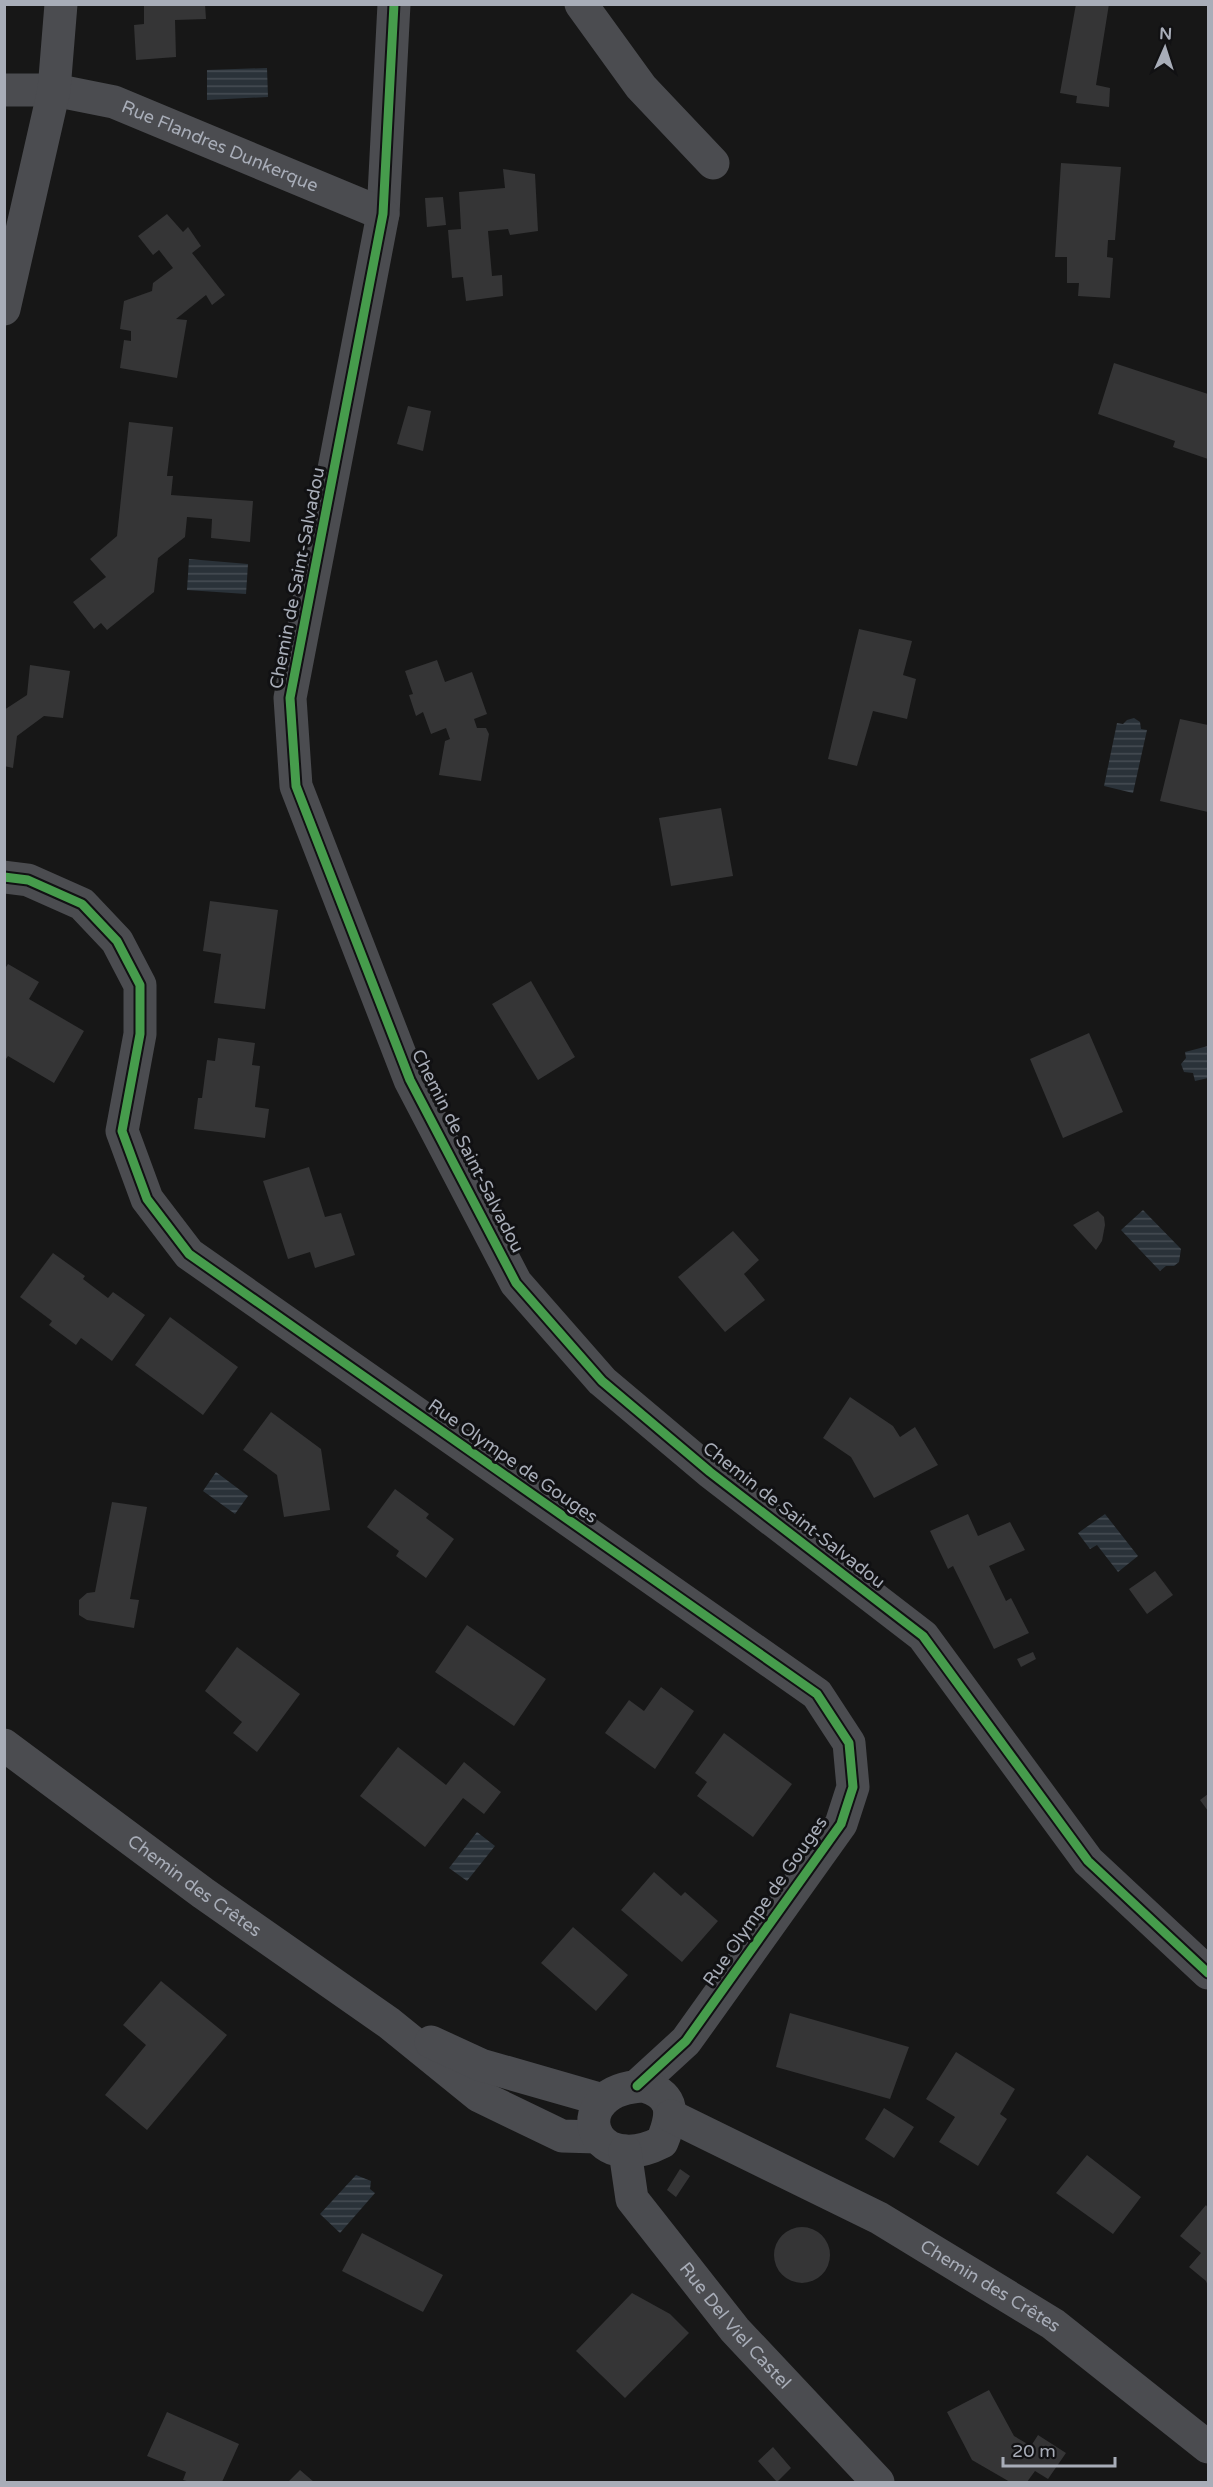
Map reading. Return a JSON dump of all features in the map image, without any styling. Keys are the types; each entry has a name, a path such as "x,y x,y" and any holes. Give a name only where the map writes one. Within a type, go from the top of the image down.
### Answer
{"street":[{"path":"4,309 54,90 61,4"},
{"name":"Chemin de Saint-Salvadou","path":"394,4 383,214 290,698 296,786 410,1080 516,1283 602,1382 710,1472 923,1636 1088,1861 1209,1973"},
{"path":"581,4 641,87 713,163"},
{"name":"Rue Flandres Dunkerque","path":"4,90 54,90 114,102 383,214"},
{"name":"Rue Olympe de Gouges","path":"4,877 28,880 82,904 117,941 140,985 140,1034 122,1131 147,1199 189,1254 816,1694 849,1743 853,1787 841,1824 686,2040 637,2086"},
{"name":"Chemin des Crêtes","path":"4,1745 203,1893 389,2023 479,2096 562,2136 612,2144"},
{"name":"Chemin des Crêtes","path":"389,2023 481,2065 603,2100"},
{"name":"Rue Olympe de Gouges","path":"667,2119 696,2025"},
{"path":"629,2086 637,2086 658,2091 667,2119 662,2142 645,2150 612,2144 594,2127 594,2114 603,2100 629,2086"},
{"name":"Chemin des Crêtes","path":"667,2119 879,2218 1053,2324 1209,2446"},
{"name":"Rue Del Viel Castel","path":"612,2144 632,2199 735,2330 878,2482"}],"shaded area":[{"path":"267,68 268,97 207,100 207,70"},
{"path":"189,559 248,564 246,594 187,590"},
{"path":"1134,718 1140,722 1141,729 1147,730 1133,793 1104,786 1117,723 1123,724"},
{"path":"1208,1046 1208,1078 1195,1081 1193,1073 1184,1072 1181,1064 1186,1058 1185,1052"},
{"path":"1143,1210 1181,1249 1179,1262 1174,1266 1166,1266 1160,1271 1121,1230"},
{"path":"216,1472 248,1496 235,1514 203,1491"},
{"path":"1105,1514 1138,1556 1118,1572 1097,1545 1090,1549 1078,1533"},
{"path":"477,1832 495,1846 467,1881 449,1868"},
{"path":"356,2175 371,2181 370,2189 375,2193 340,2233 320,2214"}],"building":[{"path":"144,4 205,4 206,19 175,20 176,57 136,60 134,25 144,24"},
{"path":"1076,4 1109,4 1096,85 1110,88 1109,107 1076,103 1077,96 1060,93"},
{"path":"1061,163 1121,167 1115,240 1108,240 1107,257 1113,258 1110,298 1078,296 1079,283 1067,283 1067,257 1055,257"},
{"path":"503,169 535,174 538,231 510,235 508,229 488,231 492,276 502,275 503,296 466,301 463,277 452,278 448,230 461,229 459,192 505,188"},
{"path":"443,197 446,225 427,227 425,198"},
{"path":"167,214 183,232 188,227 201,246 192,253 225,295 212,305 206,295 176,319 187,320 177,378 120,368 124,340 131,341 131,331 120,329 124,301 152,291 153,283 173,268 159,250 153,255 138,236"},
{"path":"1114,363 1208,394 1208,459 1173,447 1175,441 1098,414"},
{"path":"408,406 431,411 423,451 397,444"},
{"path":"129,422 173,427 167,476 173,476 171,495 253,501 250,542 211,538 212,519 187,517 185,537 158,558 154,592 107,630 101,623 94,629 73,602 106,577 90,559 117,536"},
{"path":"859,629 912,641 903,675 916,679 907,719 873,711 857,766 828,759"},
{"path":"437,660 445,682 472,672 487,714 474,719 477,728 486,728 489,734 481,781 439,775 445,741 450,739 446,728 431,734 423,712 416,716 409,695 413,694 405,671"},
{"path":"30,665 70,671 63,718 44,716 17,736 13,768 4,766 4,710 27,695"},
{"path":"1180,719 1208,725 1208,812 1160,801"},
{"path":"721,808 733,876 671,886 659,818"},
{"path":"210,901 278,910 265,1009 214,1003 221,954 203,951"},
{"path":"8,964 39,982 29,999 84,1031 54,1083 8,1056 4,1062 4,970"},
{"path":"531,981 575,1057 538,1080 492,1004"},
{"path":"1089,1033 1123,1112 1063,1138 1030,1059"},
{"path":"218,1038 255,1043 252,1065 260,1066 255,1107 269,1109 265,1138 194,1129 198,1098 202,1098 207,1060 215,1061"},
{"path":"309,1167 325,1217 341,1213 355,1255 315,1268 310,1252 288,1259 263,1181"},
{"path":"1098,1211 1104,1217 1105,1225 1102,1241 1096,1250 1073,1225"},
{"path":"733,1231 759,1260 744,1274 765,1300 725,1332 678,1277"},
{"path":"53,1253 85,1276 83,1279 108,1298 113,1292 145,1315 112,1361 81,1338 76,1345 49,1325 52,1321 20,1297"},
{"path":"170,1317 238,1367 203,1415 135,1365"},
{"path":"850,1397 893,1426 900,1437 915,1427 938,1465 874,1498 851,1457 823,1438"},
{"path":"271,1412 321,1449 330,1510 284,1517 277,1475 243,1450"},
{"path":"395,1489 429,1514 426,1518 454,1539 426,1578 396,1556 399,1551 367,1527"},
{"path":"112,1502 147,1507 130,1599 139,1600 134,1628 87,1620 79,1615 79,1600 87,1593 95,1592"},
{"path":"968,1514 978,1536 1010,1522 1025,1550 989,1566 1006,1601 1011,1598 1029,1633 994,1649 953,1566 948,1569 930,1531"},
{"path":"1155,1571 1173,1595 1147,1614 1129,1589"},
{"path":"467,1625 546,1679 514,1726 435,1672"},
{"path":"237,1647 300,1694 257,1752 233,1733 242,1722 205,1691"},
{"path":"1033,1652 1036,1659 1021,1667 1017,1659"},
{"path":"661,1687 694,1711 655,1769 605,1733 629,1700 644,1711"},
{"path":"724,1733 792,1784 753,1837 697,1796 707,1782 695,1773"},
{"path":"398,1747 446,1785 464,1762 501,1792 484,1814 463,1798 425,1847 360,1796"},
{"path":"1208,1794 1208,1811 1200,1800"},
{"path":"654,1872 681,1896 685,1892 718,1921 682,1962 621,1910"},
{"path":"573,1927 628,1975 596,2011 541,1963"},
{"path":"161,1981 227,2035 147,2130 105,2095 146,2045 123,2025"},
{"path":"790,2013 909,2047 890,2099 776,2067"},
{"path":"956,2052 1015,2089 1000,2114 1007,2119 978,2166 939,2142 955,2117 926,2099"},
{"path":"884,2108 914,2127 894,2158 865,2139"},
{"path":"1087,2155 1141,2197 1113,2234 1056,2193"},
{"path":"680,2169 690,2176 676,2197 667,2190"},
{"path":"1206,2205 1208,2208 1208,2286 1206,2281 1189,2267 1201,2253 1180,2236"},
{"path":"797,2227 807,2227 822,2235 828,2244 830,2255 828,2266 822,2275 807,2283 797,2283 786,2278 779,2271 774,2260 774,2250 779,2239 786,2232"},
{"path":"362,2233 443,2275 423,2312 342,2271"},
{"path":"632,2293 670,2314 689,2333 625,2398 576,2351"},
{"path":"989,2390 1014,2436 1031,2446 1038,2435 1066,2453 1048,2479 1035,2471 1027,2482 1010,2482 972,2460 947,2412"},
{"path":"167,2412 239,2444 222,2482 183,2480 186,2472 147,2456"},
{"path":"773,2447 791,2468 777,2482 758,2461"},
{"path":"300,2470 314,2482 288,2482"}],"cycle path":[{"path":"394,4 383,214 290,698 296,786 410,1080 516,1283 602,1381 710,1472 923,1636 1088,1861 1208,1973"},
{"path":"4,877 28,880 82,904 117,941 140,985 140,1034 122,1131 147,1199 189,1254 817,1694 849,1743 853,1787 841,1824 686,2041 637,2086"}]}
